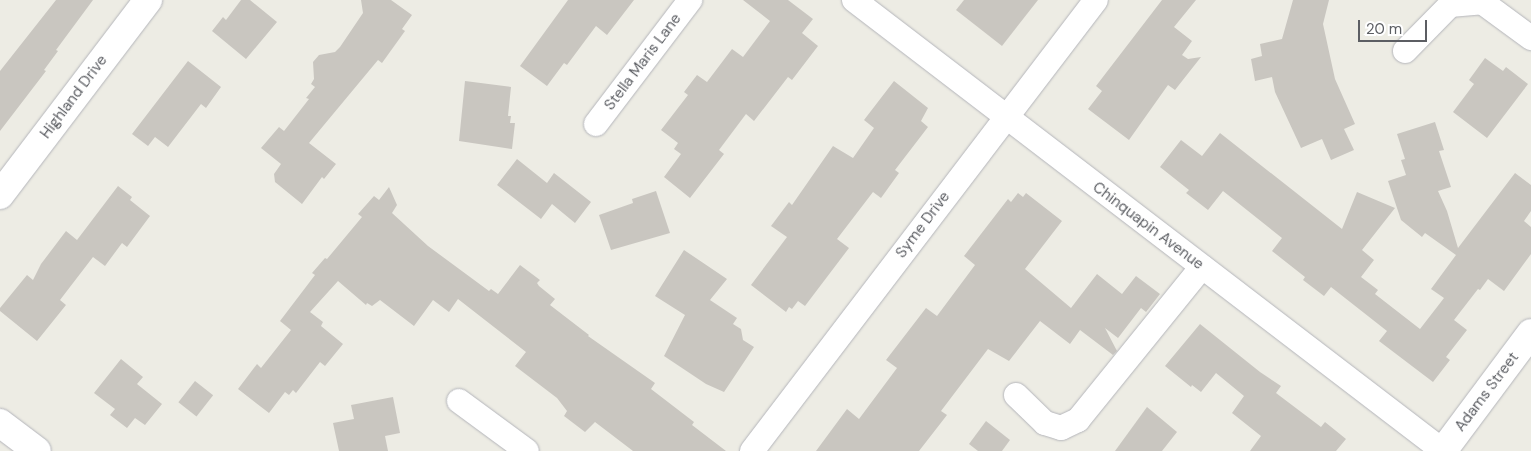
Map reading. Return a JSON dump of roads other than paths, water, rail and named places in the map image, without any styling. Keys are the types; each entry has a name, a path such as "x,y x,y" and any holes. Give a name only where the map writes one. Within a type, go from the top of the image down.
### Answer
{"street":[{"name":"Highland Drive","path":"0,195 148,0"},
{"name":"Stella Maris Lane","path":"596,124 690,0"},
{"name":"Chinquapin Avenue","path":"854,0 1443,451"},
{"name":"Syme Drive","path":"752,451 1096,0"},
{"path":"1405,51 1450,6 1482,2 1531,38"},
{"path":"1016,395 1044,423 1061,428 1078,420 1202,267"},
{"name":"Adams Street","path":"1443,451 1531,334"},
{"path":"459,401 527,451"},
{"path":"0,423 37,451"}]}
